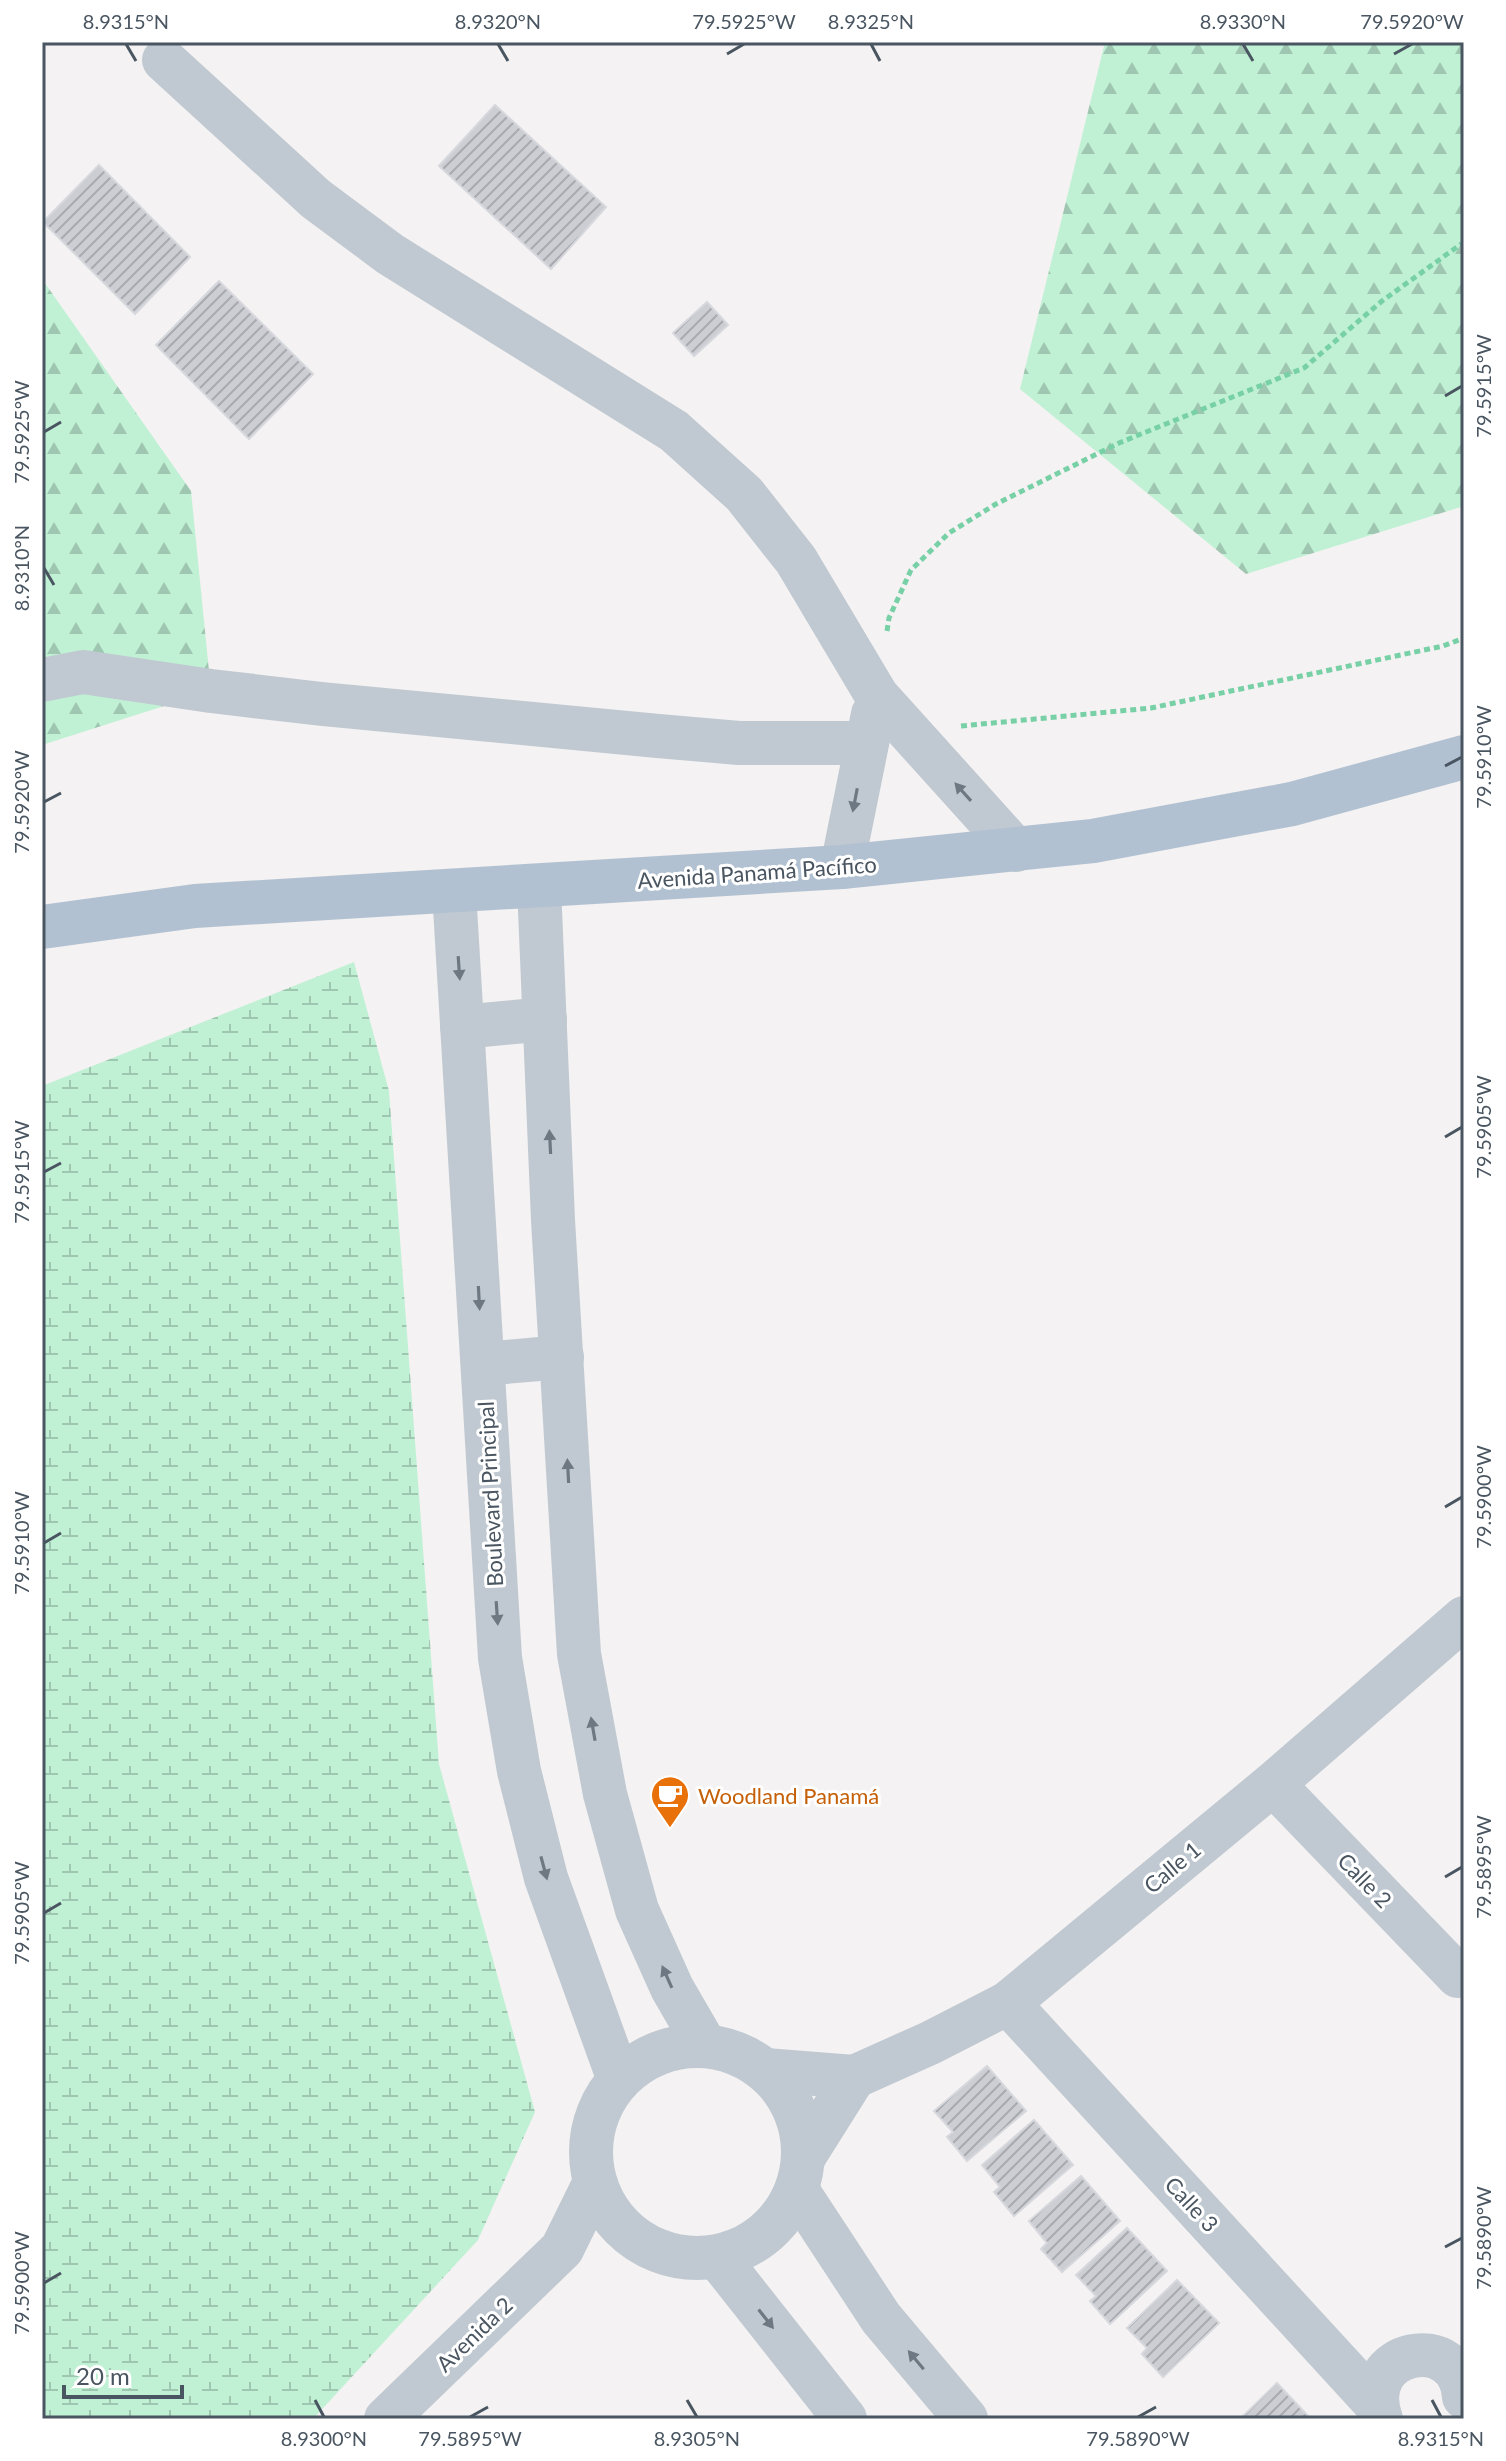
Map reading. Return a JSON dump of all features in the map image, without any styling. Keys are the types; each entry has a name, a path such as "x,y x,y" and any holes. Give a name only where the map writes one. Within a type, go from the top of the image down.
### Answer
{"main road":[{"name":"Avenida Panamá Pacífico","path":"42,927 195,906 842,867 1093,841 1292,804 1464,757"}],"street":[{"path":"164,60 316,199 390,254 674,431 744,494 796,560 877,696 1016,850"},
{"path":"42,680 83,672 322,704 658,736 739,743 866,743"},
{"path":"842,867 877,696"},
{"path":"539,886 579,1654 605,1794 637,1910 672,1988 705,2045"},
{"name":"Boulevard Principal","path":"454,891 500,1658 519,1771 546,1878 619,2080"},
{"path":"462,1027 545,1019"},
{"path":"483,1364 562,1357"},
{"name":"Calle 1","path":"765,2070 854,2077 1008,2003 1273,1784 1464,1618"},
{"name":"Calle 2","path":"1273,1784 1458,1976"},
{"name":"Calle 3","path":"1008,2003 1379,2412"},
{"path":"854,2077 800,2174 779,2221 752,2245 718,2258 679,2258 642,2244 613,2217 595,2182 591,2148 598,2113 619,2080 640,2061 671,2049 705,2045 736,2053 765,2070 786,2095 800,2125 800,2174 881,2318 966,2419"},
{"name":"Avenida 2","path":"386,2419 562,2249 595,2182"},
{"path":"562,2249 642,2244"},
{"path":"718,2258 845,2419"},
{"name":"Calle 3","path":"1379,2412 1377,2391 1382,2378 1391,2366 1404,2357 1418,2354 1434,2356 1447,2363 1457,2375 1464,2397"},
{"path":"1460,2419 1464,2405"}],"path":[{"path":"887,634 889,618 911,570 949,533 996,504 1119,443 1304,368 1382,301 1464,242"},
{"path":"908,731 1151,708 1443,646 1464,638"}],"green space":[{"path":"1105,42 1464,42 1464,506 1246,574 1020,389"},
{"path":"42,279 191,491 211,691 42,745"},
{"path":"354,962 389,1091 439,1764 535,2112 478,2240 313,2419 42,2419 42,1086"}],"building":[{"path":"495,105 606,207 551,269 439,166"},
{"path":"99,165 190,257 135,314 43,222"},
{"path":"219,281 313,374 249,439 156,345"},
{"path":"707,302 728,325 694,356 673,333"},
{"path":"987,2066 1026,2111 967,2161 947,2137 953,2132 934,2111"},
{"path":"1034,2120 1073,2165 1014,2216 994,2192 1000,2187 982,2165"},
{"path":"1081,2176 1120,2221 1062,2272 1041,2249 1047,2243 1029,2221"},
{"path":"1127,2228 1167,2271 1110,2324 1090,2301 1096,2296 1076,2275"},
{"path":"1177,2280 1219,2323 1163,2377 1142,2354 1147,2348 1127,2328"},
{"path":"1277,2383 1311,2419 1240,2419"}],"place":[{"name":"Woodland Panamá","path":"670,1829"}]}
